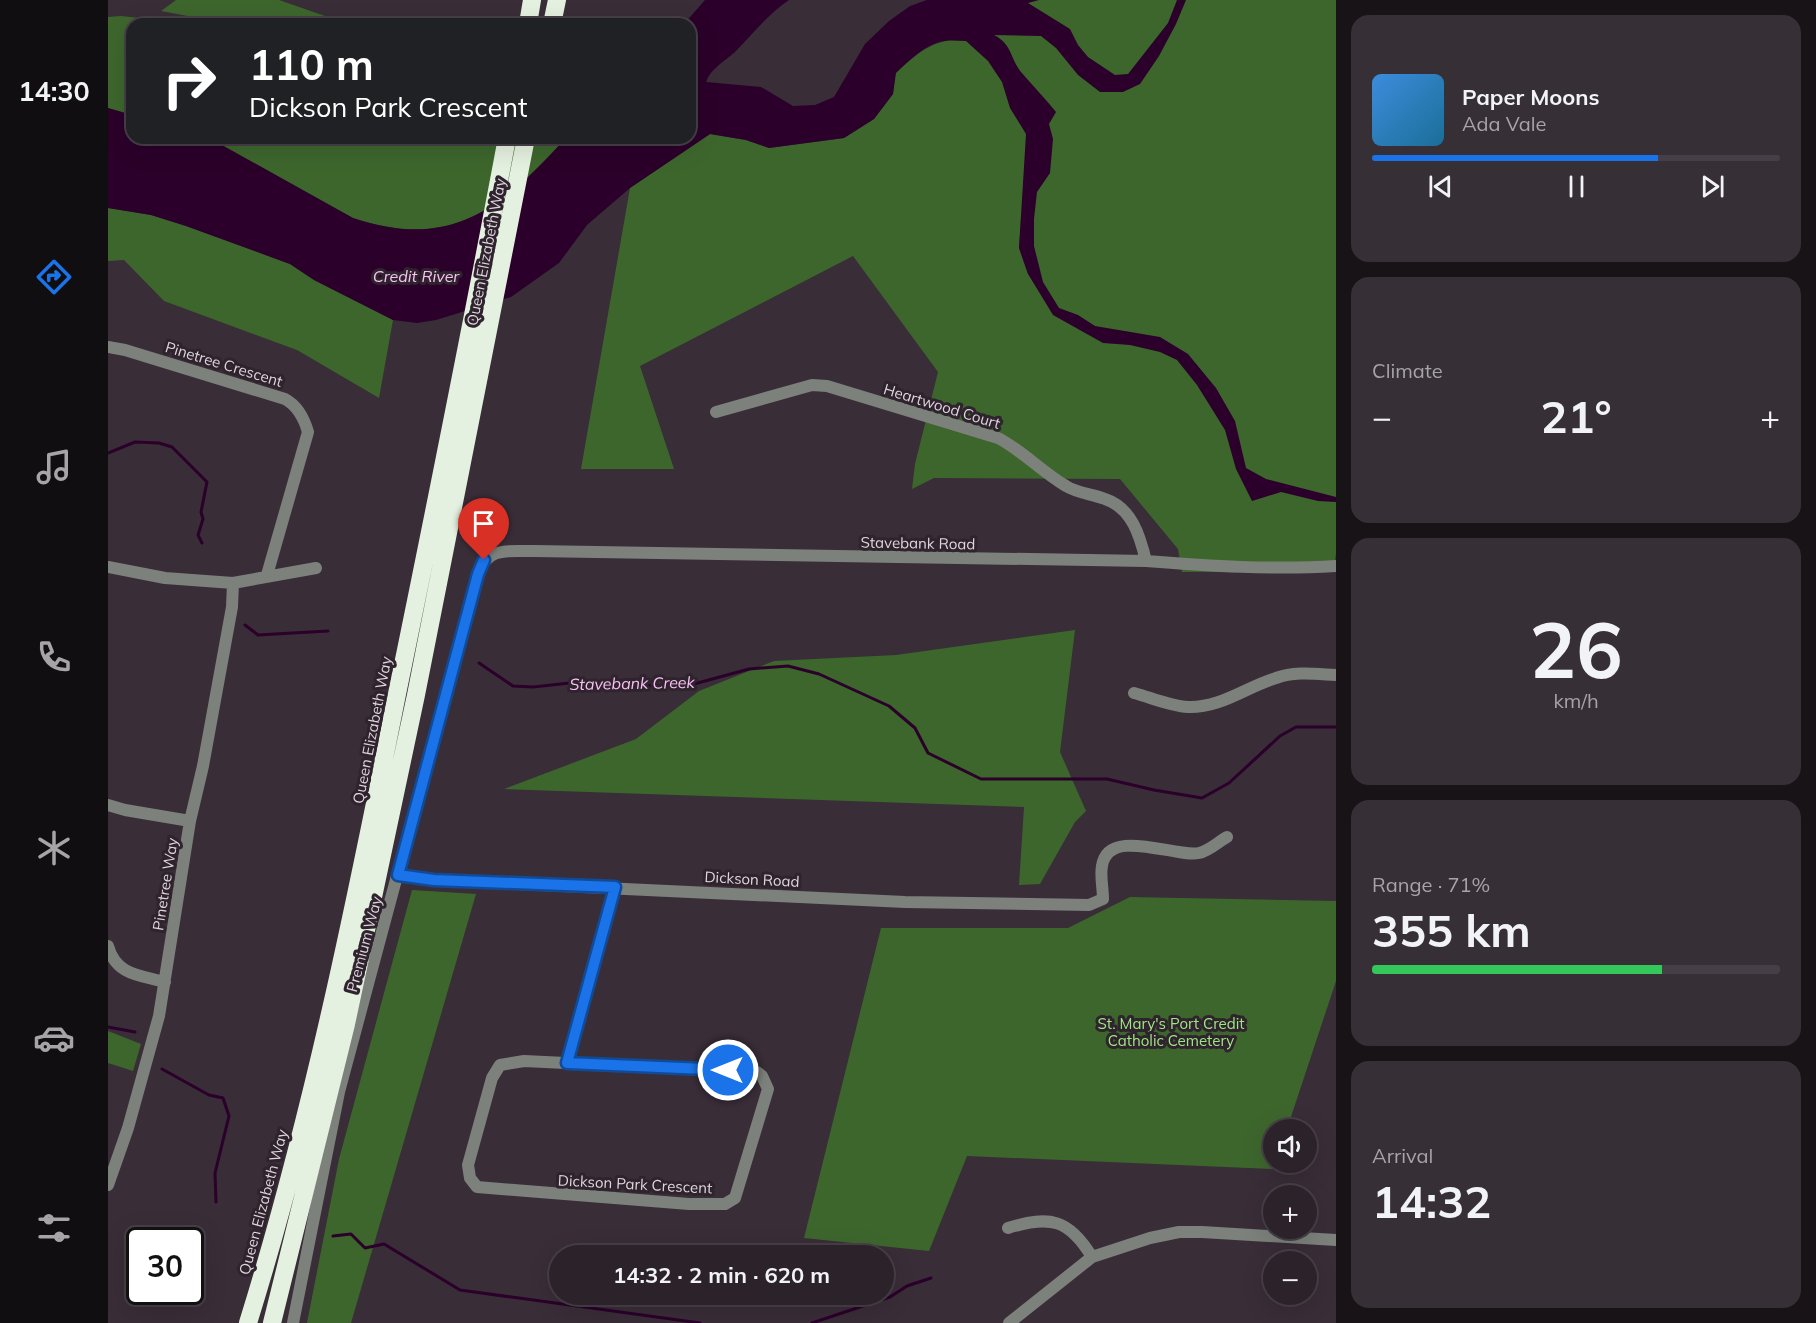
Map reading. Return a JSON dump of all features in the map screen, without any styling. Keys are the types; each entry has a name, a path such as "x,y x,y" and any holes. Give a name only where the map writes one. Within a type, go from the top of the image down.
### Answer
{"highway":[{"path":"529,18 532,0"},
{"path":"553,18 557,0"},
{"name":"Queen Elizabeth Way","path":"272,1323 348,1013 417,695 506,144"},
{"name":"Queen Elizabeth Way","path":"248,1323 309,1100 344,954 525,144"}],"street":[{"name":"Pinetree Crescent","path":"108,347 125,350 285,399 294,404 308,432 267,575"},
{"name":"Heartwood Court","path":"716,412 800,387 820,385 998,438 1068,488 1108,500 1121,509 1132,519 1138,531 1146,561"},
{"name":"Stavebank Road","path":"500,552 1146,561 1215,567 1336,566"},
{"name":"Premium Way","path":"292,1323 335,1111 478,574 484,560 500,552"},
{"path":"108,567 165,578 232,583 316,568"},
{"name":"Pinetree Way","path":"108,1185 159,1016 190,821 203,766 232,607 232,583"},
{"path":"1134,693 1178,705 1203,706 1225,701 1254,685 1279,676 1307,673 1336,675"},
{"path":"108,806 190,821"},
{"name":"Dickson Road","path":"398,875 434,880 893,902 1089,905 1103,898 1102,865 1110,851 1120,847 1150,846 1198,853 1227,837"},
{"path":"567,1063 615,887"},
{"path":"108,946 116,963 124,970 165,982"},
{"name":"Dickson Park Crescent","path":"524,1061 567,1063 711,1070 744,1069 757,1072 762,1076 768,1089 735,1198 724,1204 689,1204 477,1187 470,1178 468,1165 492,1077 500,1065 524,1061"},
{"path":"1008,1228 1031,1221 1056,1222 1071,1230 1081,1239 1092,1257"},
{"path":"1009,1323 1092,1257 1141,1240 1179,1232 1202,1232 1336,1240"}],"green space":[{"path":"176,0 279,0 331,18 198,18 161,11"},
{"path":"929,0 1336,0 1336,553 1334,571 1182,572 1178,549 1120,479 934,478 912,489 915,464 938,372 853,256 640,366 674,469 581,469 630,188 710,134 746,140 769,148 844,138 874,119 893,94 895,73 929,47 954,40","holes":["1021,219 1028,274 1019,248"]},
{"path":"108,17 139,18 126,18 126,113 108,108"},
{"path":"218,144 560,144 519,185 496,203 472,217 447,226 419,229 388,227 353,218"},
{"path":"108,208 151,215 290,264 314,280 393,320 379,398 297,350 164,301 124,260 108,261"},
{"path":"1075,630 1060,752 1086,811 1075,822 1040,884 1019,885 1024,807 504,789 636,739 699,691 774,661 896,655"},
{"path":"412,890 476,894 351,1323 307,1323 339,1159"},
{"name":"St. Mary's Port Credit Catholic Cemetery","path":"1130,897 1336,901 1336,981 1290,1119 1263,1119 1263,1169 967,1156 929,1251 894,1247 894,1245 804,1238 881,928 1068,928"},
{"path":"108,1031 141,1044 133,1071 108,1063"}],"water":[{"name":"Credit River","path":"705,0 789,0 714,69 706,82 761,87 793,106 815,105 834,97 865,44 889,21 910,6 927,0 1039,0 1028,3 1070,29 1078,45 1088,57 1115,75 1128,74 1168,23 1177,0 1186,0 1159,56 1140,84 1123,92 1100,92 1078,75 1056,48 1041,36 994,35 1008,47 1017,67 1056,112 1049,124 1053,139 1050,173 1037,192 1034,219 1034,246 1043,282 1059,308 1078,315 1095,326 1160,337 1188,354 1216,388 1235,421 1246,468 1266,479 1336,497 1336,502 1318,501 1281,492 1252,501 1236,469 1225,430 1197,385 1177,360 1160,352 1130,345 1103,343 1053,315 1028,274 1019,248 1026,134 1010,108 1002,82 988,61 966,41 938,42 918,53 896,73 893,94 874,119 844,138 769,148 746,140 710,134 696,143 696,18 689,18"},
{"name":"Credit River","path":"108,108 126,113 126,144 220,144 353,218 388,227 419,229 447,226 473,217 497,203 543,163 560,144 695,144 630,188 587,225 559,263 511,297 436,320 417,323 393,320 314,280 290,264 151,215 108,208"}],"waterway":[{"name":"Stavebank Creek","path":"108,453 135,442 159,443 172,447 207,482 201,512 203,519 198,535 202,543"},
{"name":"Stavebank Creek","path":"245,625 258,635 328,631"},
{"name":"Stavebank Creek","path":"479,663 513,686 533,687 579,682 622,681 653,686 694,684 749,669 788,666 819,674 889,706 915,728 928,753 981,779 1107,779 1202,798 1229,783 1280,736 1296,727 1336,727"},
{"path":"108,1027 135,1032"},
{"path":"162,1069 209,1095 223,1098 229,1116 215,1173 216,1202"},
{"path":"333,1236 351,1234 365,1248 384,1244 460,1290 700,1323"},
{"path":"812,1323 890,1297 907,1286 931,1278"}],"route":[{"path":"484,560 478,574 398,875 434,880 615,887 567,1063 728,1070"}]}
